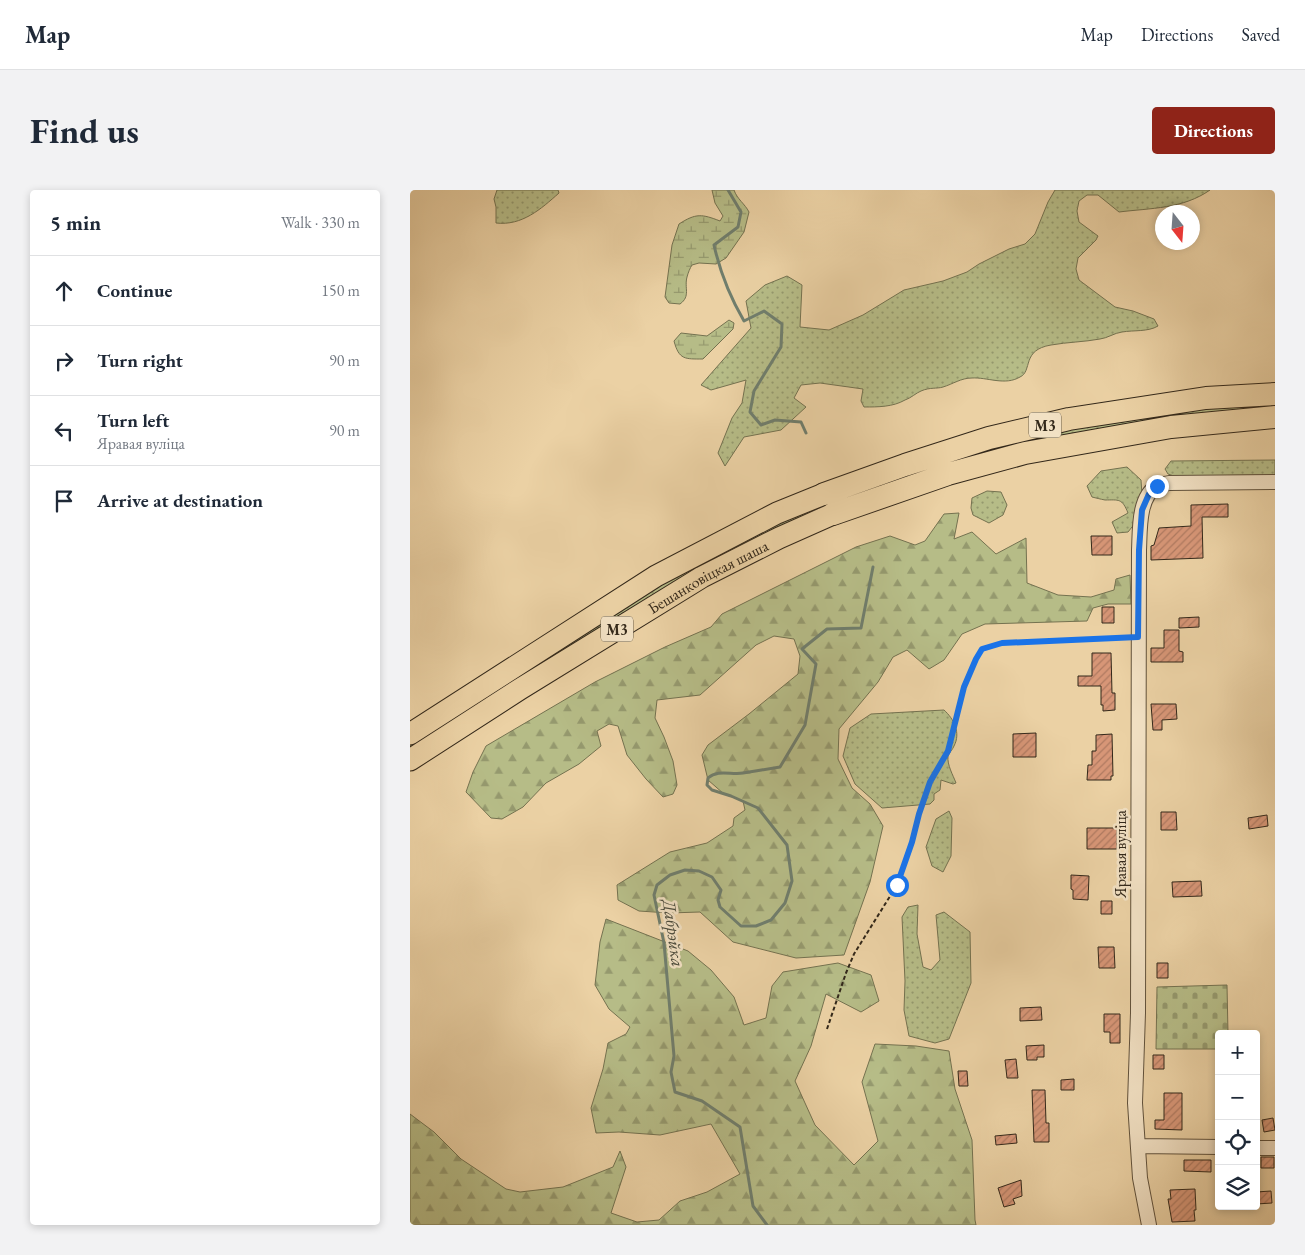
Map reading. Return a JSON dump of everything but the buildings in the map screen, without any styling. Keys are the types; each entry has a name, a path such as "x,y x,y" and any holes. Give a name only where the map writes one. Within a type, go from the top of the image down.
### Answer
{"highway":[{"name":"М3","path":"829,504 905,465 988,438 1069,419 1206,398 1275,394"},
{"name":"М3","path":"829,504 1025,453 1170,427 1275,417"}],"main road":[{"name":"Бешанковіцкая шаша","path":"410,734 656,576 778,513 829,504"},
{"name":"Бешанковіцкая шаша","path":"410,760 520,689 702,577 779,538 829,504"}],"street":[{"name":"Яравая вуліца","path":"1149,1225 1140,1178 1139,1146 1135,1125 1138,1013 1138,637 1139,550 1142,510 1149,494 1157,486 1169,483 1275,482"},
{"path":"1139,1146 1215,1147"},
{"path":"1260,1148 1275,1148"}],"path":[{"path":"827,1029 854,954 897,885 930,782 948,751 964,687 982,649 1002,643 1138,637"}],"green space":[{"path":"497,190 558,190 559,193 545,205 523,219 514,222 496,223 494,199"},
{"path":"712,190 734,190 749,212 744,232 726,258 716,264 699,263 692,265 686,281 685,298 680,304 669,303 665,297 672,245 679,224 695,216 704,216 720,221 723,216 715,203"},
{"path":"1055,190 1210,190 1189,201 1178,204 1155,205 1155,208 1119,212 1098,195 1087,195 1079,201 1077,211 1079,222 1098,236 1078,258 1076,269 1079,280 1115,307 1154,319 1158,326 1145,330 1127,331 1106,338 1051,345 1035,351 1024,374 1014,380 1002,381 968,378 943,387 924,390 900,402 880,407 864,407 861,401 863,389 820,383 801,385 794,398 806,407 781,430 744,437 725,466 718,453 732,418 742,403 746,380 711,390 701,385 751,328 746,301 765,285 787,276 802,285 800,327 829,330 863,315 904,290 943,281 967,272 1009,249 1025,244 1035,234"},
{"path":"729,320 734,323 733,329 703,359 687,358 678,352 674,341 681,333 707,336"},
{"path":"1275,401 1275,410 861,495 410,752 410,743 654,587 796,513 1002,442 1142,415"},
{"path":"1275,460 1275,475 1174,476 1168,474 1165,469 1171,461"},
{"path":"1127,467 1141,480 1142,495 1136,522 1128,532 1117,533 1112,522 1128,513 1124,505 1117,500 1092,497 1087,486 1101,471"},
{"path":"987,491 1001,492 1007,505 1003,515 989,523 973,515 971,508 972,498"},
{"path":"959,513 954,539 972,532 996,554 1026,538 1027,583 1058,595 1091,597 1114,590 1116,579 1130,575 1131,604 1108,604 1093,608 1087,621 985,624 962,634 944,660 929,669 907,650 893,657 878,682 839,729 838,759 852,788 870,804 883,826 870,882 844,955 796,958 733,942 700,912 669,913 639,911 618,900 617,885 670,852 707,843 733,826 734,818 745,810 743,801 724,794 708,780 702,755 708,745 798,674 800,656 794,639 774,636 756,645 700,695 657,700 655,718 673,761 677,785 673,794 663,797 646,779 627,755 618,726 609,724 597,731 601,746 579,764 546,783 523,807 502,819 491,818 466,792 473,772 486,746 595,682 665,647 711,627 722,614 856,547 890,536 915,545 925,541 944,514"},
{"path":"944,710 951,718 957,731 956,741 948,759 956,783 953,784 941,780 940,790 934,794 934,800 930,804 882,808 855,784 843,756 850,728 871,714"},
{"path":"949,811 952,818 951,856 943,872 932,866 926,847 936,819"},
{"path":"918,905 917,934 923,967 931,970 940,960 936,915 944,912 970,932 971,983 949,1039 935,1043 909,1036 904,1010 905,981 902,917 908,907"},
{"path":"606,919 688,951 711,970 734,997 744,1025 766,1018 772,986 783,972 838,963 871,975 879,1001 861,1012 826,994 811,1046 795,1081 815,1125 854,1165 878,1141 862,1082 875,1044 916,1046 949,1051 955,1089 972,1140 976,1225 410,1225 410,1114 434,1132 461,1159 506,1189 520,1192 563,1187 613,1167 620,1151 626,1167 611,1213 637,1222 659,1220 680,1201 707,1192 740,1174 711,1124 660,1135 619,1132 596,1133 591,1108 603,1069 608,1043 626,1034 630,1027 609,1009 595,985 600,942"},
{"path":"1227,985 1228,1030 1215,1030 1215,1049 1156,1049 1157,987"}],"waterway":[{"name":"Дабрэйка","path":"728,190 741,212 738,227 714,245 726,284 744,321 764,311 782,324 781,347 754,391 750,412 761,425 775,420 801,422 806,433"},
{"name":"Дабрэйка","path":"767,1225 753,1206 740,1127 702,1101 675,1092 671,1072 674,1056 664,943 654,895 657,885 670,875 685,870 699,871 712,877 721,890 718,900 720,907 741,926 756,926 771,920 785,903 792,881 787,845 758,808 712,790 707,785 708,778 720,773 743,773 780,767 805,725 816,664 802,649 827,629 861,628 873,567"}],"route":[{"path":"897,885 930,782 948,751 964,687 982,649 1002,643 1138,637 1139,550 1142,510 1149,494 1157,486"}]}
